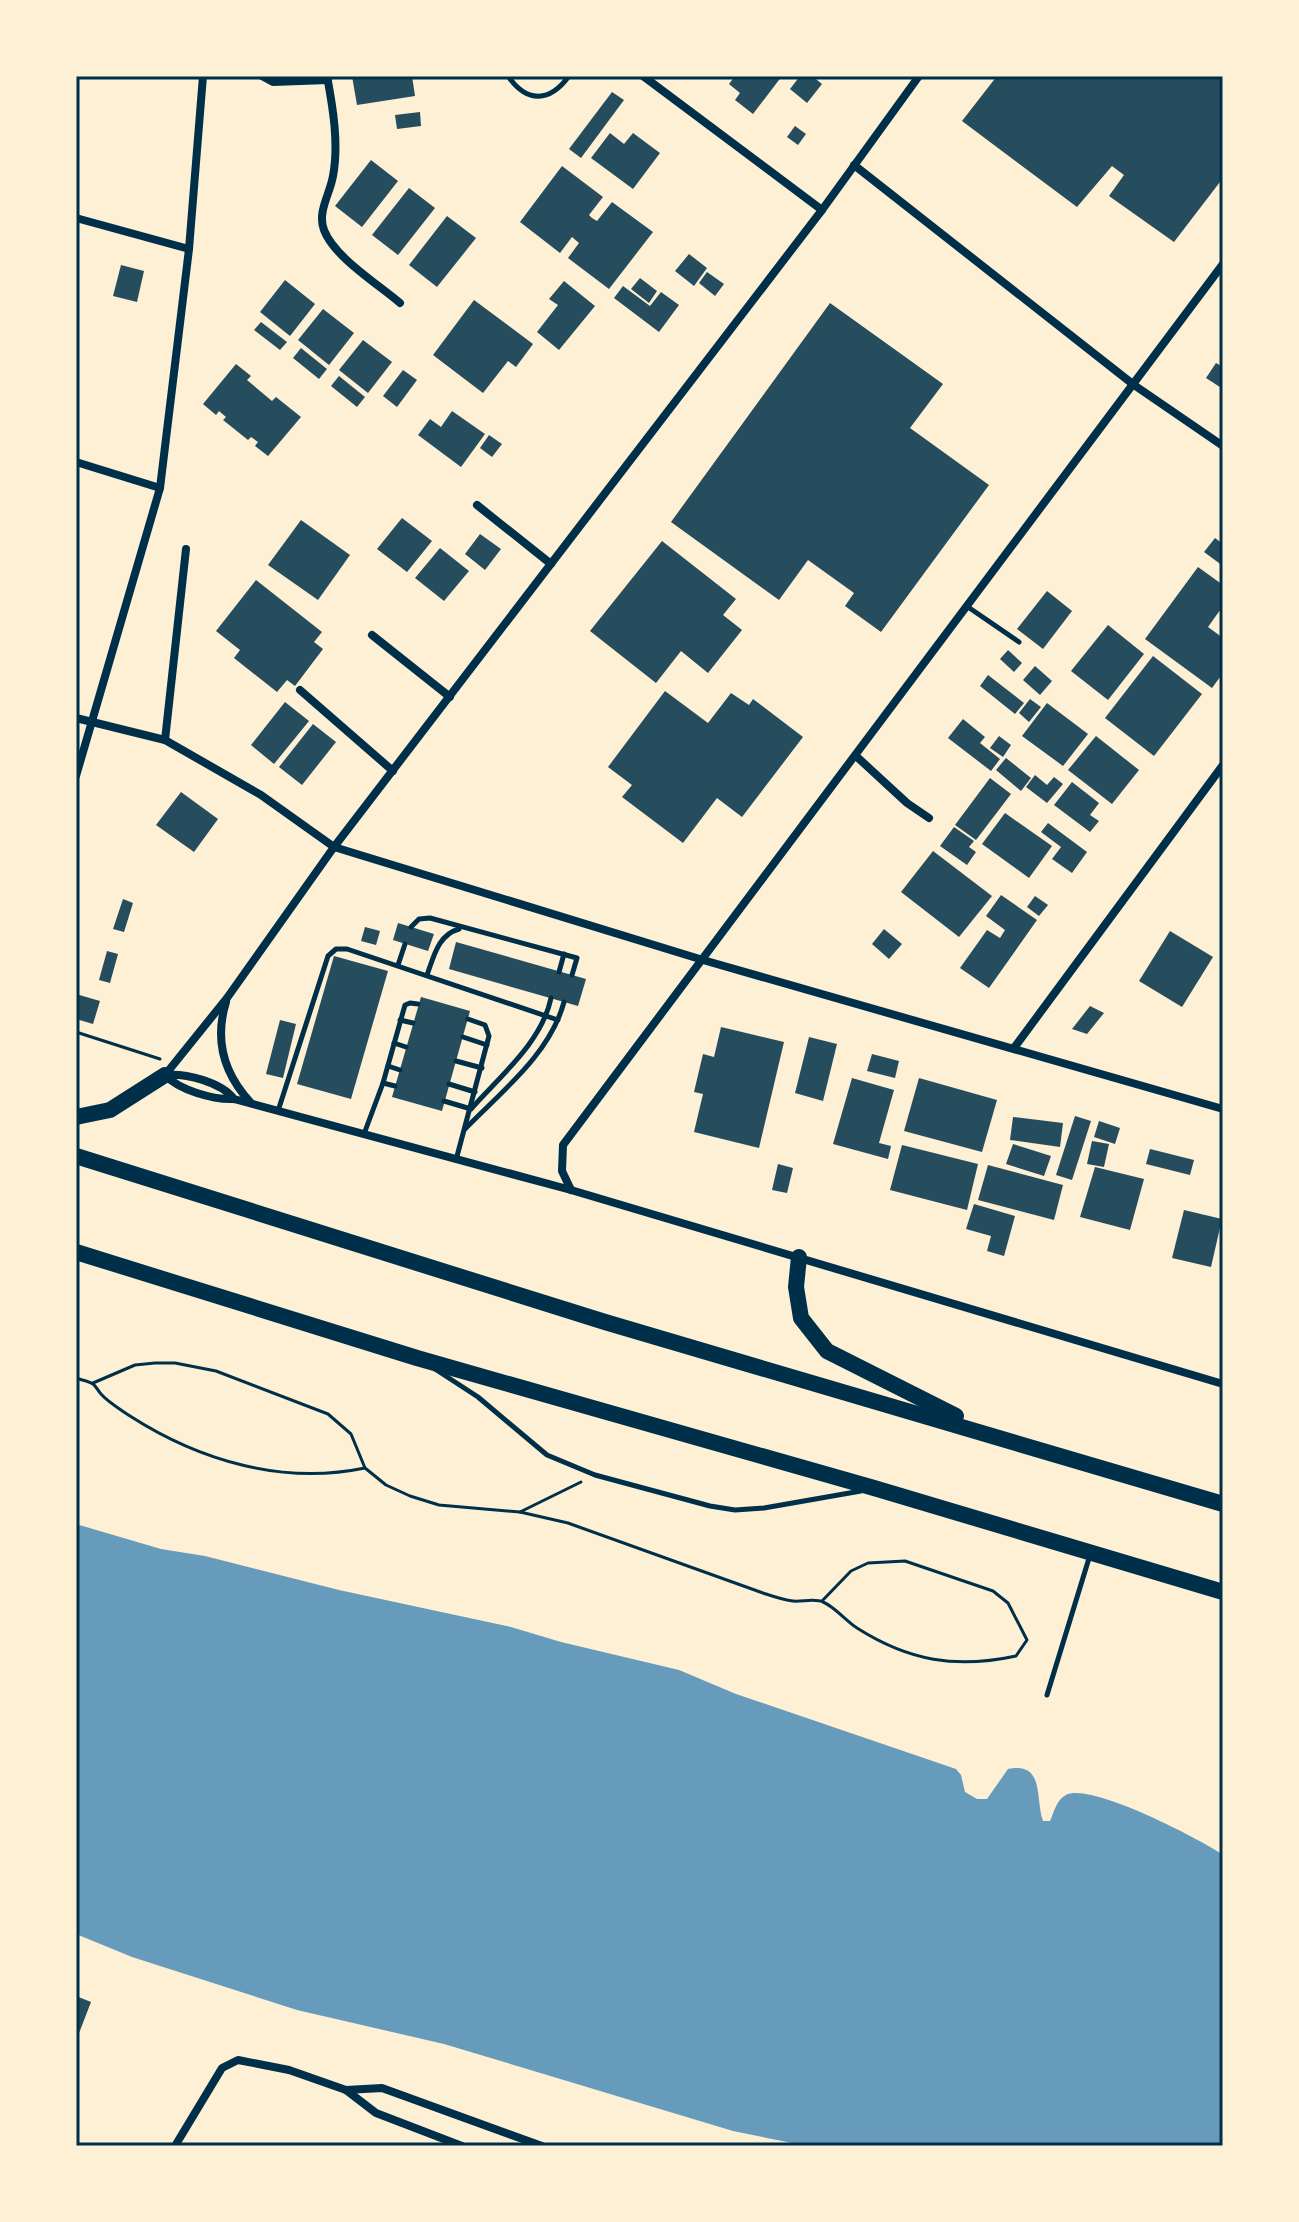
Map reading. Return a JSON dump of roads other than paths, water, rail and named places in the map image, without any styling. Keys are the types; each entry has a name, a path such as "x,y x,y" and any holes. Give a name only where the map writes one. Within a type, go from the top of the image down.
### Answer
{"highway":[{"path":"76,1117 110,1110 169,1069"},
{"path":"76,1156 590,1317 1223,1504"},
{"path":"76,1252 417,1358 874,1488 1223,1592"},
{"path":"799,1257 796,1287 801,1318 827,1351 996,1436"}],"street":[{"path":"76,776 160,488 189,249 203,76"},
{"path":"262,76 273,82 328,78 335,130 333,174 321,214 323,228 332,246 400,303"},
{"path":"643,76 822,210"},
{"path":"919,76 822,210 334,847 227,998 169,1069 225,1089 234,1099 571,1190 1223,1384"},
{"path":"854,165 1134,385 1223,446"},
{"path":"76,218 189,249"},
{"path":"571,1190 562,1171 563,1145 1223,264"},
{"path":"76,462 160,488"},
{"path":"477,505 551,564"},
{"path":"165,740 186,549"},
{"path":"372,635 450,697"},
{"path":"300,690 393,771"},
{"path":"76,718 165,740 261,795 334,847 703,960 1223,1109"},
{"path":"856,756 897,794 929,818"},
{"path":"1014,1048 1223,765"},
{"path":"227,998 222,1016 222,1054 238,1089 251,1104"},
{"path":"175,2146 222,2068 238,2060 289,2070 346,2090 376,2113 462,2146"},
{"path":"346,2090 382,2088 542,2146"}],"lane":[{"path":"508,76 526,93 544,96 552,94 569,76"},
{"path":"968,607 1019,642"},
{"path":"411,927 424,917 564,954 577,958 572,975"},
{"path":"427,975 444,936 464,929"},
{"path":"398,965 405,944"},
{"path":"278,1111 331,951 347,949 558,1020"},
{"path":"559,972 564,954"},
{"path":"471,1109 535,1036 551,998"},
{"path":"465,1129 539,1053 558,1020 564,1002"},
{"path":"364,1134 383,1083 405,1005 418,1004"},
{"path":"456,1160 487,1045 488,1028 468,1019"},
{"path":"400,1020 413,1023"},
{"path":"463,1037 487,1045"},
{"path":"394,1043 406,1047"},
{"path":"456,1061 482,1068"},
{"path":"388,1066 400,1070"},
{"path":"383,1083 395,1086"},
{"path":"449,1084 475,1092"},
{"path":"444,1101 471,1109"},
{"path":"417,1358 478,1397 547,1455 595,1475 735,1510 764,1508 874,1488"},
{"path":"1047,1695 1090,1552"},
{"path":"1170,1576 1223,1601"}],"water":[{"path":"76,1524 161,1549 205,1556 339,1590 511,1627 679,1670 736,1694 956,1769 961,1775 965,1792 977,1799 987,1799 1008,1769 1020,1768 1033,1776 1043,1821 1050,1821 1063,1797 1079,1793 1120,1804 1192,1837 1223,1855 1223,2146 807,2146 733,2131 444,2044 297,2010 132,1957 76,1934"}]}
